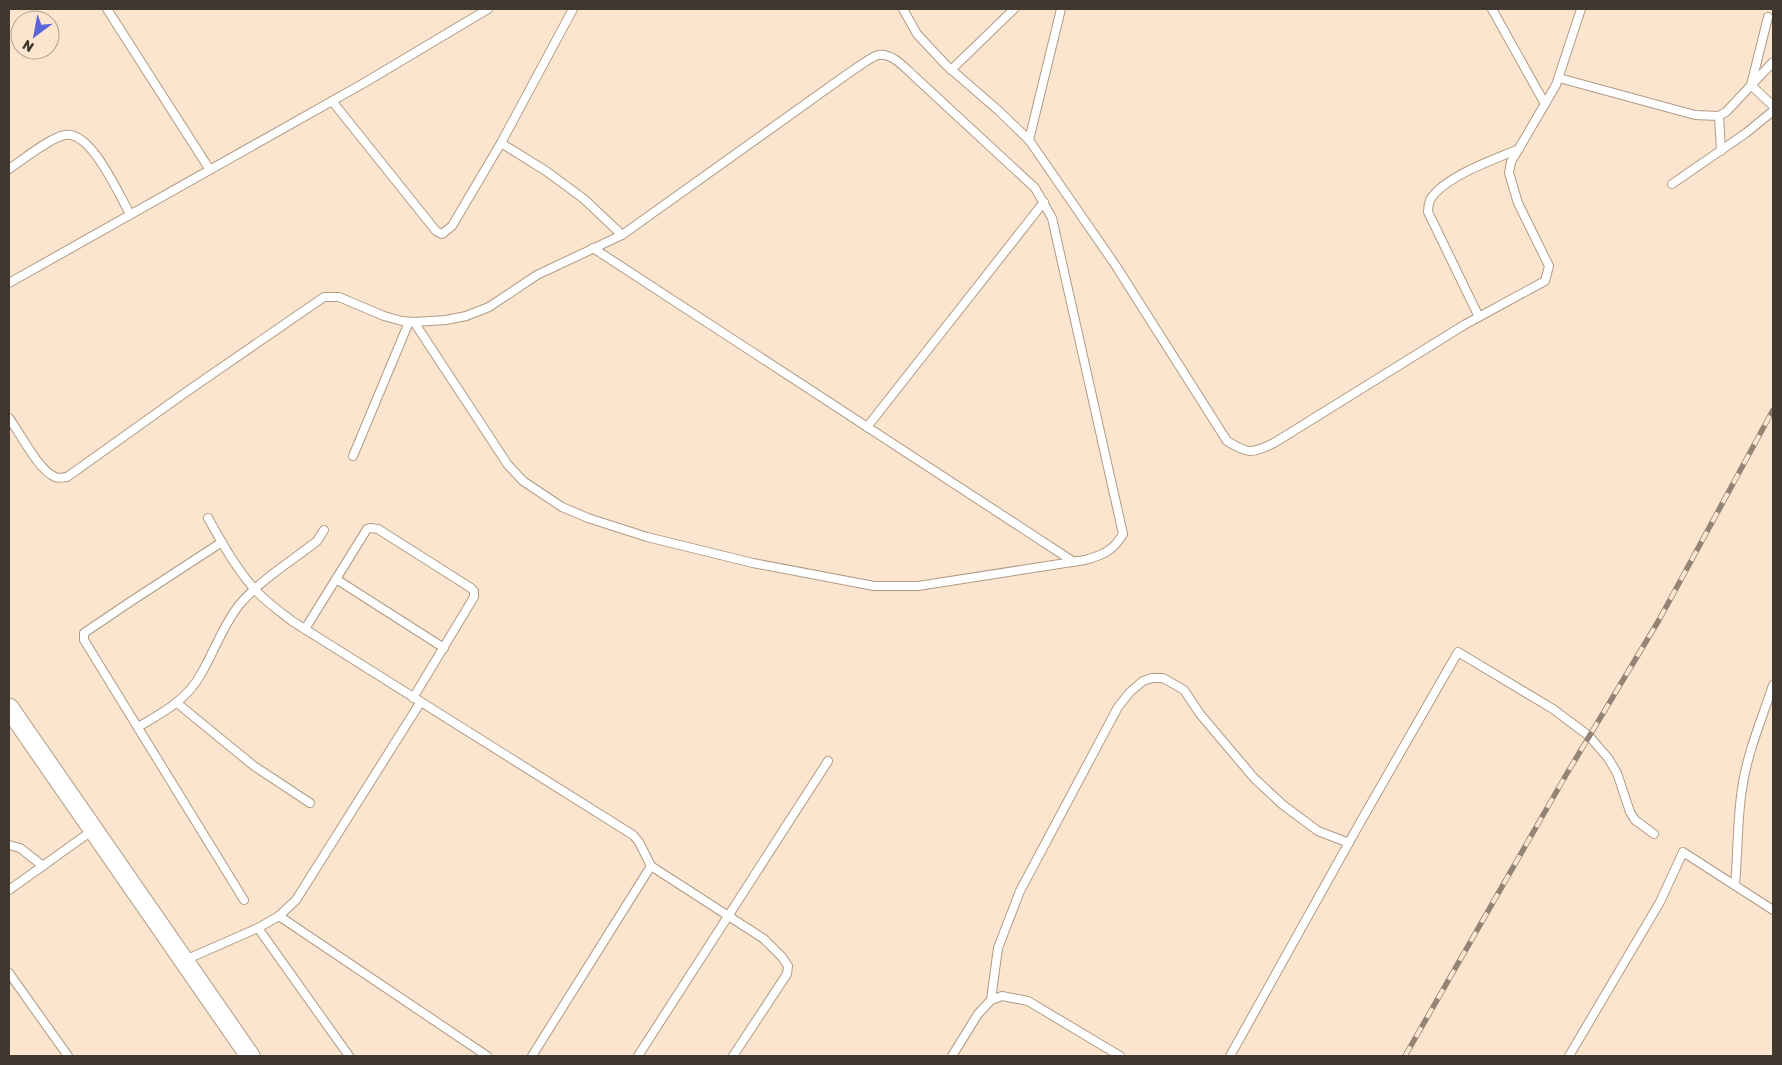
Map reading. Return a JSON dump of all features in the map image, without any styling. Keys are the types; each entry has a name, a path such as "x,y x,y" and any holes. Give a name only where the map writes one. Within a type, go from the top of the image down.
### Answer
{"street":[{"path":"9,708 250,1056"}],"lane":[{"path":"107,9 210,170"},
{"path":"9,282 332,101 488,9"},
{"path":"332,101 436,231 442,234 452,226 501,143 573,9"},
{"path":"903,9 917,34 951,70 999,111 1029,140 1116,266 1227,441 1243,451 1258,451 1274,443 1479,317 1545,281 1549,266 1518,203 1509,173 1511,162 1559,78 1582,9"},
{"path":"951,70 1014,9"},
{"path":"1029,140 1061,9"},
{"path":"1493,10 1545,104"},
{"path":"1751,85 1768,17"},
{"path":"9,418 31,452 49,474 58,478 67,476 324,297 339,297 402,322 446,320 466,316 489,307 537,275 622,234 846,74 878,55 887,56 897,61 1036,188 1044,202 1052,218 1122,534 1117,544 1102,556 918,586 874,586 743,560 647,537 588,518 562,507 523,481 508,466 412,322"},
{"path":"1559,78 1672,110 1695,115 1719,116 1726,112 1773,62"},
{"path":"1751,85 1773,106"},
{"path":"1672,184 1721,151 1773,112"},
{"path":"1719,116 1721,151"},
{"path":"9,169 54,139 65,134 76,136 94,151 130,214"},
{"path":"501,143 584,199 622,234"},
{"path":"1479,317 1428,212 1430,200 1442,187 1459,175 1520,148"},
{"path":"867,427 1044,202"},
{"path":"593,248 1074,562"},
{"path":"353,456 412,322"},
{"path":"208,518 222,542 255,589 269,603 305,629 420,703 633,835 640,842 652,866 764,939 782,957 788,966 787,974 733,1056"},
{"path":"305,629 367,529 370,528 378,529 471,588 474,591 474,597 413,698"},
{"path":"138,727 177,703 187,694 201,676 238,606 255,589 317,541 324,530"},
{"path":"222,542 84,633 84,640 244,900"},
{"path":"336,579 444,648"},
{"path":"1230,1056 1458,652 1553,709 1589,736 1608,758 1617,773 1630,812 1636,820 1654,834"},
{"path":"991,1000 998,948 1020,891 1118,707 1130,692 1143,681 1152,678 1163,678 1184,690 1200,714 1247,771 1282,805 1318,831 1349,843"},
{"path":"1734,885 1744,775 1773,685"},
{"path":"177,703 254,766 310,803"},
{"path":"183,961 258,928 278,916 296,900 420,703"},
{"path":"638,1056 828,761"},
{"path":"9,890 93,830"},
{"path":"9,845 20,848 43,866"},
{"path":"1569,1056 1660,902 1683,852 1773,910"},
{"path":"532,1056 652,866"},
{"path":"278,916 488,1056"},
{"path":"258,928 349,1056"},
{"path":"9,973 68,1056"},
{"path":"952,1056 978,1014 991,1000 1002,996 1028,1001 1120,1056"}],"railway":[{"path":"1405,1056 1566,775 1659,620 1773,410"}]}
